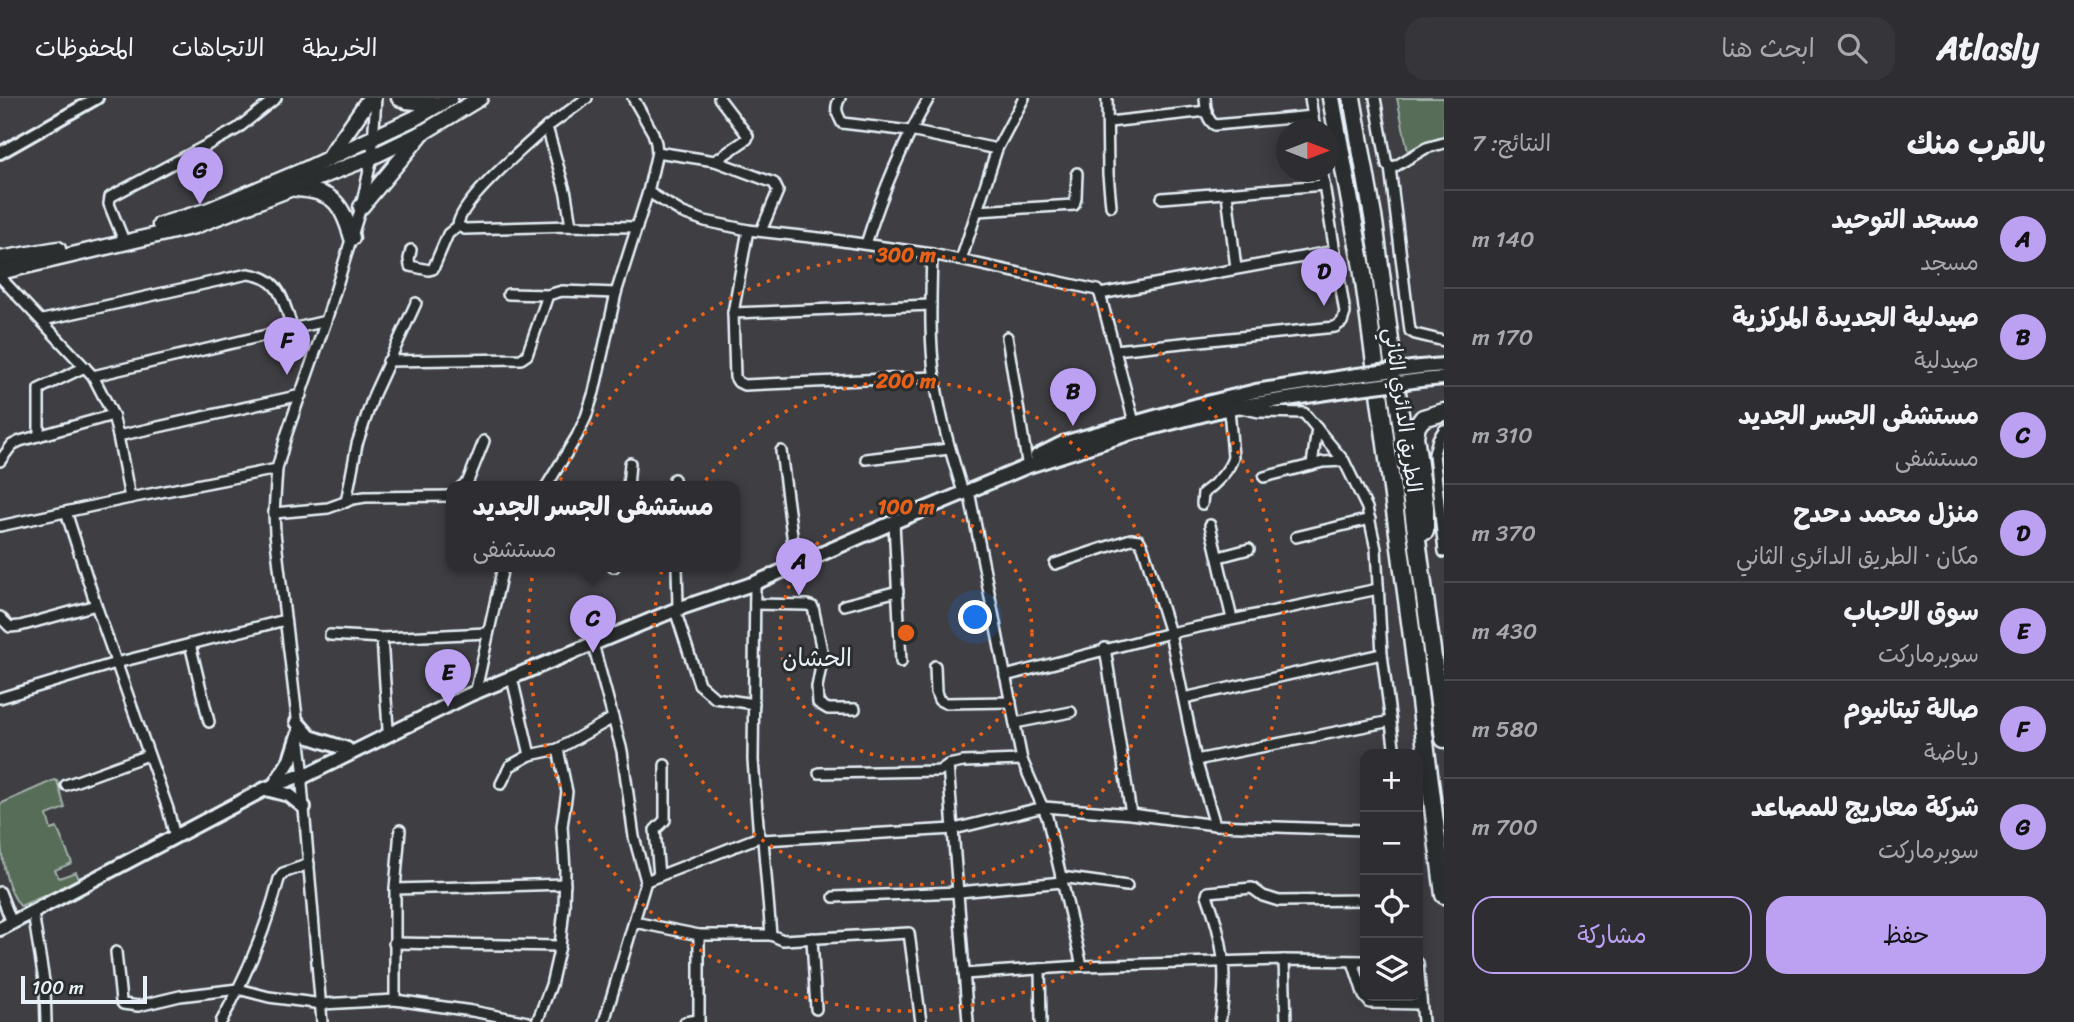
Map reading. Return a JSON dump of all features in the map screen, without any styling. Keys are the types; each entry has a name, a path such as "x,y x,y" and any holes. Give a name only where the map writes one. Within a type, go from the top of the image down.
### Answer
{"highway":[{"name":"الطريق الدائري الثاني","path":"1331,98 1362,267 1444,895"},
{"name":"الطريق الدائري الثاني","path":"1352,98 1374,222 1444,739"},
{"path":"1419,551 1426,529 1415,431 1423,418 1444,412"}],"main road":[{"path":"328,159 370,98"},
{"path":"399,98 405,102 444,101"},
{"path":"0,274 195,226 372,157 424,132 480,98"},
{"path":"0,259 122,236 199,213 374,138 444,101"},
{"path":"361,207 424,132"},
{"path":"291,189 323,193 336,202 345,215 352,238"},
{"path":"1026,465 1063,443 1241,394 1358,382 1420,373 1444,365"},
{"path":"1420,373 1444,377"},
{"path":"6,926 270,787 439,709 795,558 1026,465 1128,434 1232,407 1358,382"},
{"path":"301,774 387,729 476,690 677,608 755,583 966,490"},
{"path":"270,787 290,760 298,729 310,737 346,749"},
{"path":"270,787 289,795 304,807"}],"street":[{"path":"0,152 97,98"},
{"path":"122,236 109,204 110,197 237,129 276,98"},
{"path":"323,1022 298,729 274,513 277,469 286,436 326,321 361,207 372,157 376,98"},
{"path":"458,226 462,213 477,194 547,127 587,98"},
{"path":"551,481 586,417 616,293 648,192 657,152 653,133 633,98"},
{"path":"715,162 748,136 719,98"},
{"path":"840,98 836,112 842,123 910,131 997,149"},
{"path":"866,244 880,200 910,131 929,98"},
{"path":"961,260 997,149 1024,98"},
{"path":"1107,98 1111,206"},
{"path":"1205,98 1211,122 1215,125 1313,116"},
{"path":"1310,98 1313,119"},
{"path":"1375,98 1387,165 1390,167 1410,331 1444,341"},
{"path":"1109,122 1207,111"},
{"path":"547,127 566,194 571,226"},
{"path":"1390,167 1426,148 1444,143"},
{"path":"657,152 715,162 770,181 778,191 761,231"},
{"path":"977,211 1074,205 1077,173"},
{"path":"1115,350 1335,327 1342,322 1345,313 1324,182"},
{"path":"1162,198 1324,185"},
{"path":"648,192 683,213 705,221 748,230 932,254 1092,287 1100,294 1134,422"},
{"path":"1227,194 1236,268"},
{"path":"458,226 465,229 637,227"},
{"path":"411,250 410,266 433,269 448,234 458,226"},
{"path":"748,230 733,313 735,377 738,382 744,385 935,377"},
{"path":"1100,294 1335,251"},
{"path":"932,254 931,305 935,377 949,449 966,490 1022,760 1044,807 1082,966"},
{"path":"0,274 93,376 113,415 130,498"},
{"path":"43,320 248,274 264,276 275,284 293,329"},
{"path":"508,294 548,295 562,291 616,293"},
{"path":"388,361 520,359 527,355 548,295"},
{"path":"346,502 357,444 374,394 416,303"},
{"path":"733,313 931,305"},
{"path":"93,376 326,321"},
{"path":"1007,337 1026,465"},
{"path":"39,436 39,389 85,367"},
{"path":"118,436 301,395"},
{"path":"1202,505 1203,493 1232,464 1232,407 1259,412 1304,413 1317,428 1343,461 1370,519 1376,549 1382,654 1394,749"},
{"path":"0,461 12,445 113,415"},
{"path":"1311,465 1317,428"},
{"path":"1444,430 1434,454 1444,552"},
{"path":"468,481 484,441"},
{"path":"866,459 949,449"},
{"path":"781,451 795,558"},
{"path":"1264,477 1311,465 1343,461"},
{"path":"628,481 630,463"},
{"path":"0,526 277,469"},
{"path":"274,513 328,508 365,497 446,496"},
{"path":"66,512 168,809 175,837"},
{"path":"1296,537 1370,519"},
{"path":"894,522 901,662"},
{"path":"1210,525 1232,619"},
{"path":"1055,564 1131,539 1139,540 1170,633 1196,760 1215,825"},
{"path":"1219,557 1250,549"},
{"path":"476,690 502,572"},
{"path":"677,572 677,608 699,684 715,698 754,704"},
{"path":"755,583 753,760 771,935"},
{"path":"1005,676 1105,648 1378,589"},
{"path":"844,605 898,591"},
{"path":"755,604 813,607 823,656 817,687 818,703 828,709 855,709"},
{"path":"0,617 9,627 20,626 96,605"},
{"path":"0,698 116,663 285,620"},
{"path":"330,635 382,638 487,633"},
{"path":"382,638 387,729"},
{"path":"190,644 209,722"},
{"path":"593,644 622,751 634,836 646,881 604,1022"},
{"path":"1105,648 1131,814"},
{"path":"1184,698 1382,654"},
{"path":"935,667 936,692 939,700 945,703 1011,702"},
{"path":"512,678 530,755"},
{"path":"1015,723 1071,712"},
{"path":"501,784 510,766 530,755 558,749 613,718"},
{"path":"1196,760 1391,721"},
{"path":"537,1022 551,985 560,946 565,884 562,826 567,792 558,749"},
{"path":"66,785 148,755"},
{"path":"819,773 939,771 948,765 963,762 1022,760"},
{"path":"659,876 655,830 665,821 665,765"},
{"path":"948,765 968,1022"},
{"path":"646,881 761,838 954,829 1044,807 1131,814 1215,825 1360,830"},
{"path":"395,1000 395,889 400,830"},
{"path":"222,1022 271,909 279,879 284,873 309,864"},
{"path":"834,897 959,892 1062,879 1127,886"},
{"path":"395,889 565,884"},
{"path":"1220,1022 1225,989 1224,962 1219,927 1207,895 1210,891 1252,888 1263,896 1279,901 1360,900"},
{"path":"0,892 6,926"},
{"path":"33,913 45,987 46,1022"},
{"path":"634,922 699,934 771,935 783,940 909,933 921,1022"},
{"path":"685,1022 698,1021 699,934"},
{"path":"812,938 816,1009"},
{"path":"394,943 560,946"},
{"path":"116,952 121,1000 125,1005 138,1006 180,996 238,989 270,998 322,1004 395,1000 528,1022"},
{"path":"1284,961 1286,1022"},
{"path":"964,974 1082,966 1360,961"},
{"path":"1353,962 1364,996 1370,1003 1421,1004"},
{"path":"1040,969 1041,1022"},
{"path":"1421,1001 1423,1022"}],"green space":[{"path":"1397,98 1444,98 1444,139 1408,152"},
{"path":"57,781 65,808 47,815 51,830 57,828 72,863 55,870 59,878 76,872 80,881 20,906 13,896 5,871 0,804"}],"place":[{"name":"شركة معاريج للمصاعد","path":"200,205"},
{"name":"منزل محمد دحدح","path":"1324,306"},
{"name":"صالة تيتانيوم","path":"287,375"},
{"name":"صيدلية الجديدة المركزية","path":"1073,426"},
{"name":"مسجد التوحيد","path":"799,596"},
{"name":"مستشفى الجسر الجديد","path":"593,653"},
{"name":"سوق الاحباب","path":"448,707"}],"district":[{"name":"الحشان","path":"817,658"}]}
